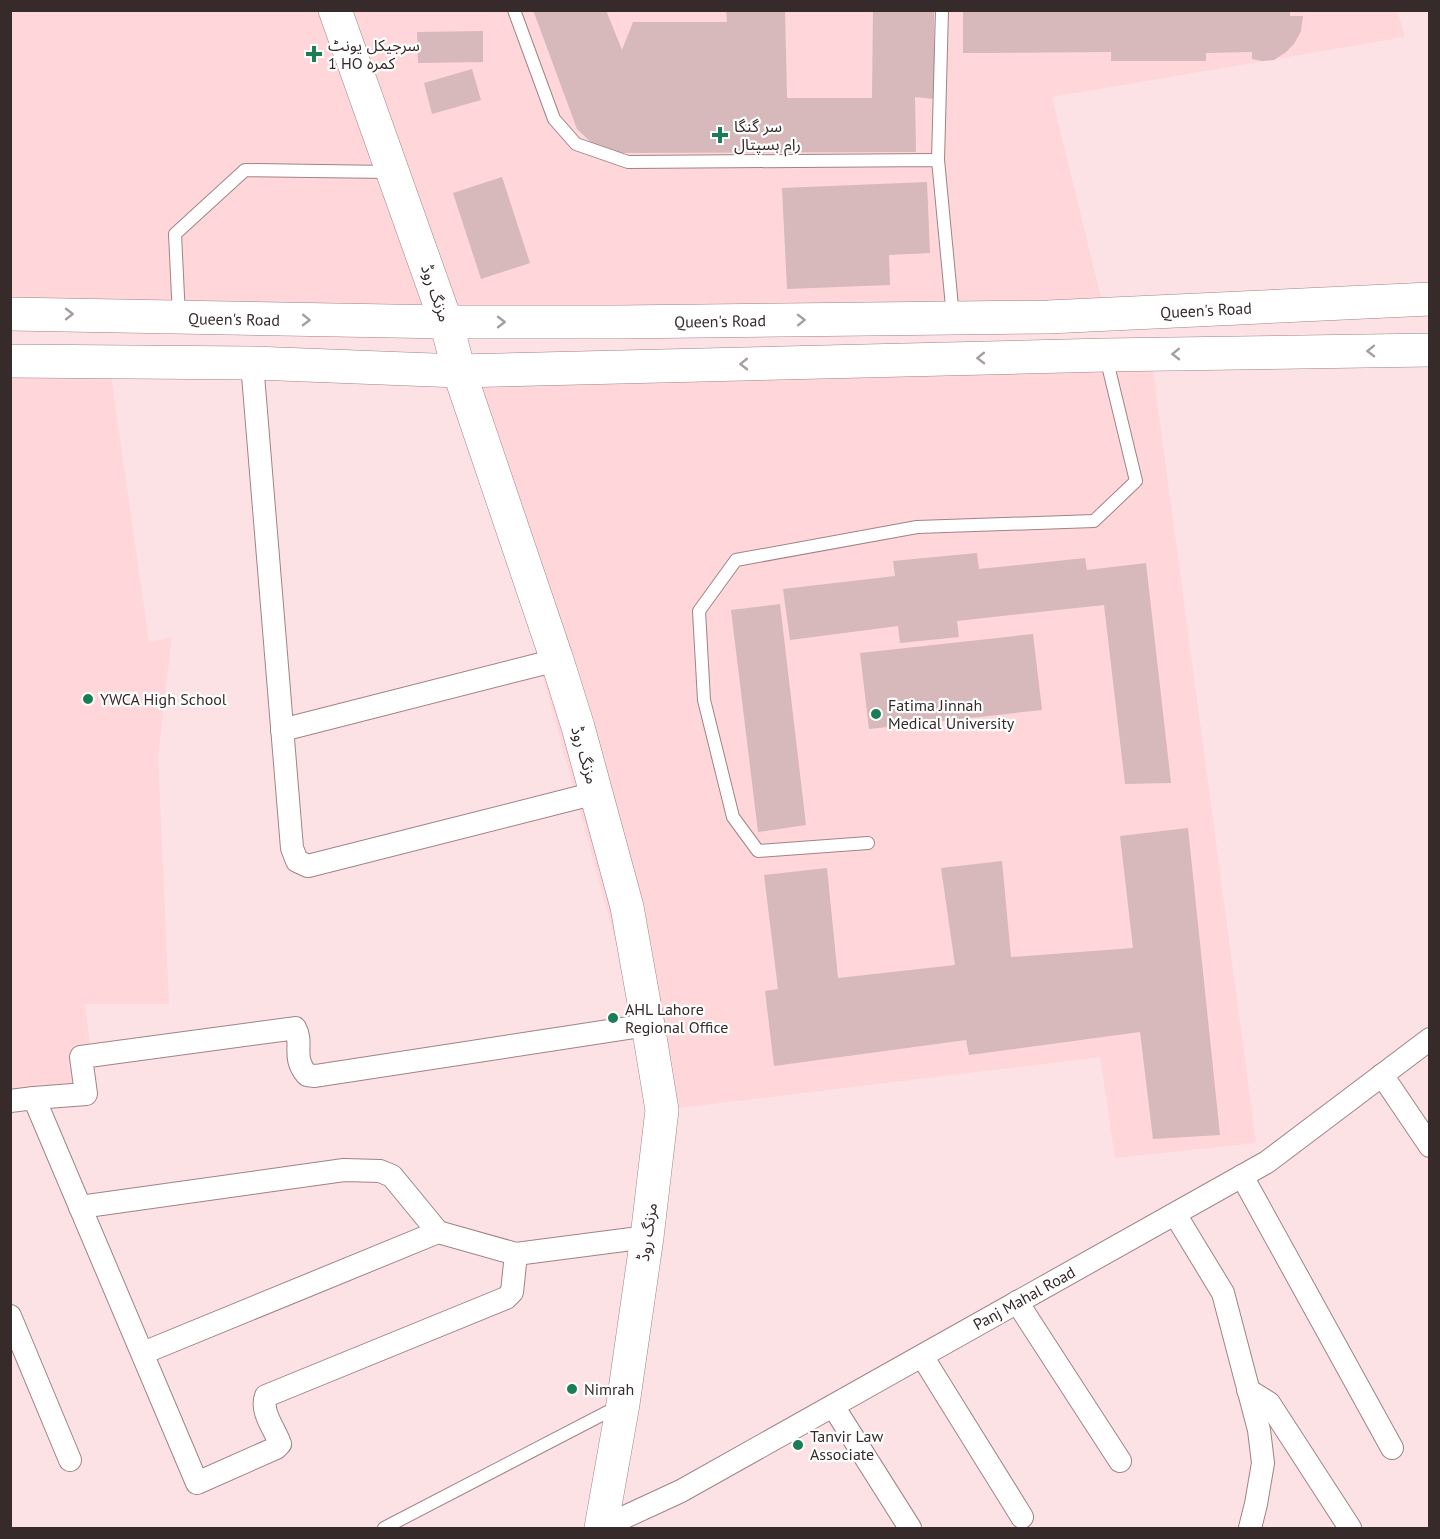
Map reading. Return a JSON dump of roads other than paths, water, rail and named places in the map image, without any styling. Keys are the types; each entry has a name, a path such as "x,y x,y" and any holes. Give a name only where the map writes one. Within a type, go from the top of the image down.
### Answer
{"main road":[{"name":"مزنگ روڈ","path":"335,10 446,321 459,371 578,726 627,908 648,1025 662,1110 647,1237 623,1404 601,1528"},
{"name":"Queen's Road","path":"10,314 619,322 1048,317 1430,299"},
{"path":"10,361 252,363 459,371 1105,355 1430,351"}],"street":[{"path":"252,363 292,848 297,861 308,866 596,793"},
{"path":"282,730 557,660"},
{"path":"10,1101 86,1094 81,1057 295,1028 298,1034 297,1054 302,1068 307,1075 315,1076 648,1025"},
{"name":"Panj Mahal Road","path":"601,1528 681,1491 1267,1162 1430,1039"},
{"path":"1382,1075 1430,1146"},
{"path":"34,1098 197,1483 276,1448 280,1444 265,1410 266,1396 506,1298 512,1292 516,1254"},
{"path":"80,1207 344,1170 380,1171 392,1176 438,1232 516,1254 647,1237"},
{"path":"1242,1176 1392,1448"},
{"path":"1175,1214 1223,1293 1259,1430 1263,1463 1250,1528"},
{"path":"143,1353 438,1232"},
{"path":"1017,1302 1120,1461"},
{"path":"10,1316 70,1460"},
{"path":"922,1356 1022,1517"},
{"path":"1248,1390 1269,1403 1350,1528"},
{"path":"833,1406 910,1528"}],"lane":[{"path":"514,10 554,119 576,144 628,162 938,160"},
{"path":"942,10 938,160 953,318"},
{"path":"179,318 175,234 244,170 393,172"},
{"path":"868,843 758,851 733,817 704,700 699,611 736,560 916,527 1094,521 1136,481 1105,355"},
{"path":"384,1528 623,1404"}],"place":[{"name":"سرجیکل یونٹ 1 HO کمرہ","path":"314,54"},
{"name":"سر گنگا رام ہسپتال","path":"720,135"},
{"name":"YWCA High School","path":"88,699"},
{"name":"Fatima Jinnah Medical University","path":"876,714"},
{"name":"AHL Lahore Regional Office","path":"613,1018"},
{"name":"Nimrah","path":"572,1389"},
{"name":"Tanvir Law Associate","path":"798,1445"}]}
